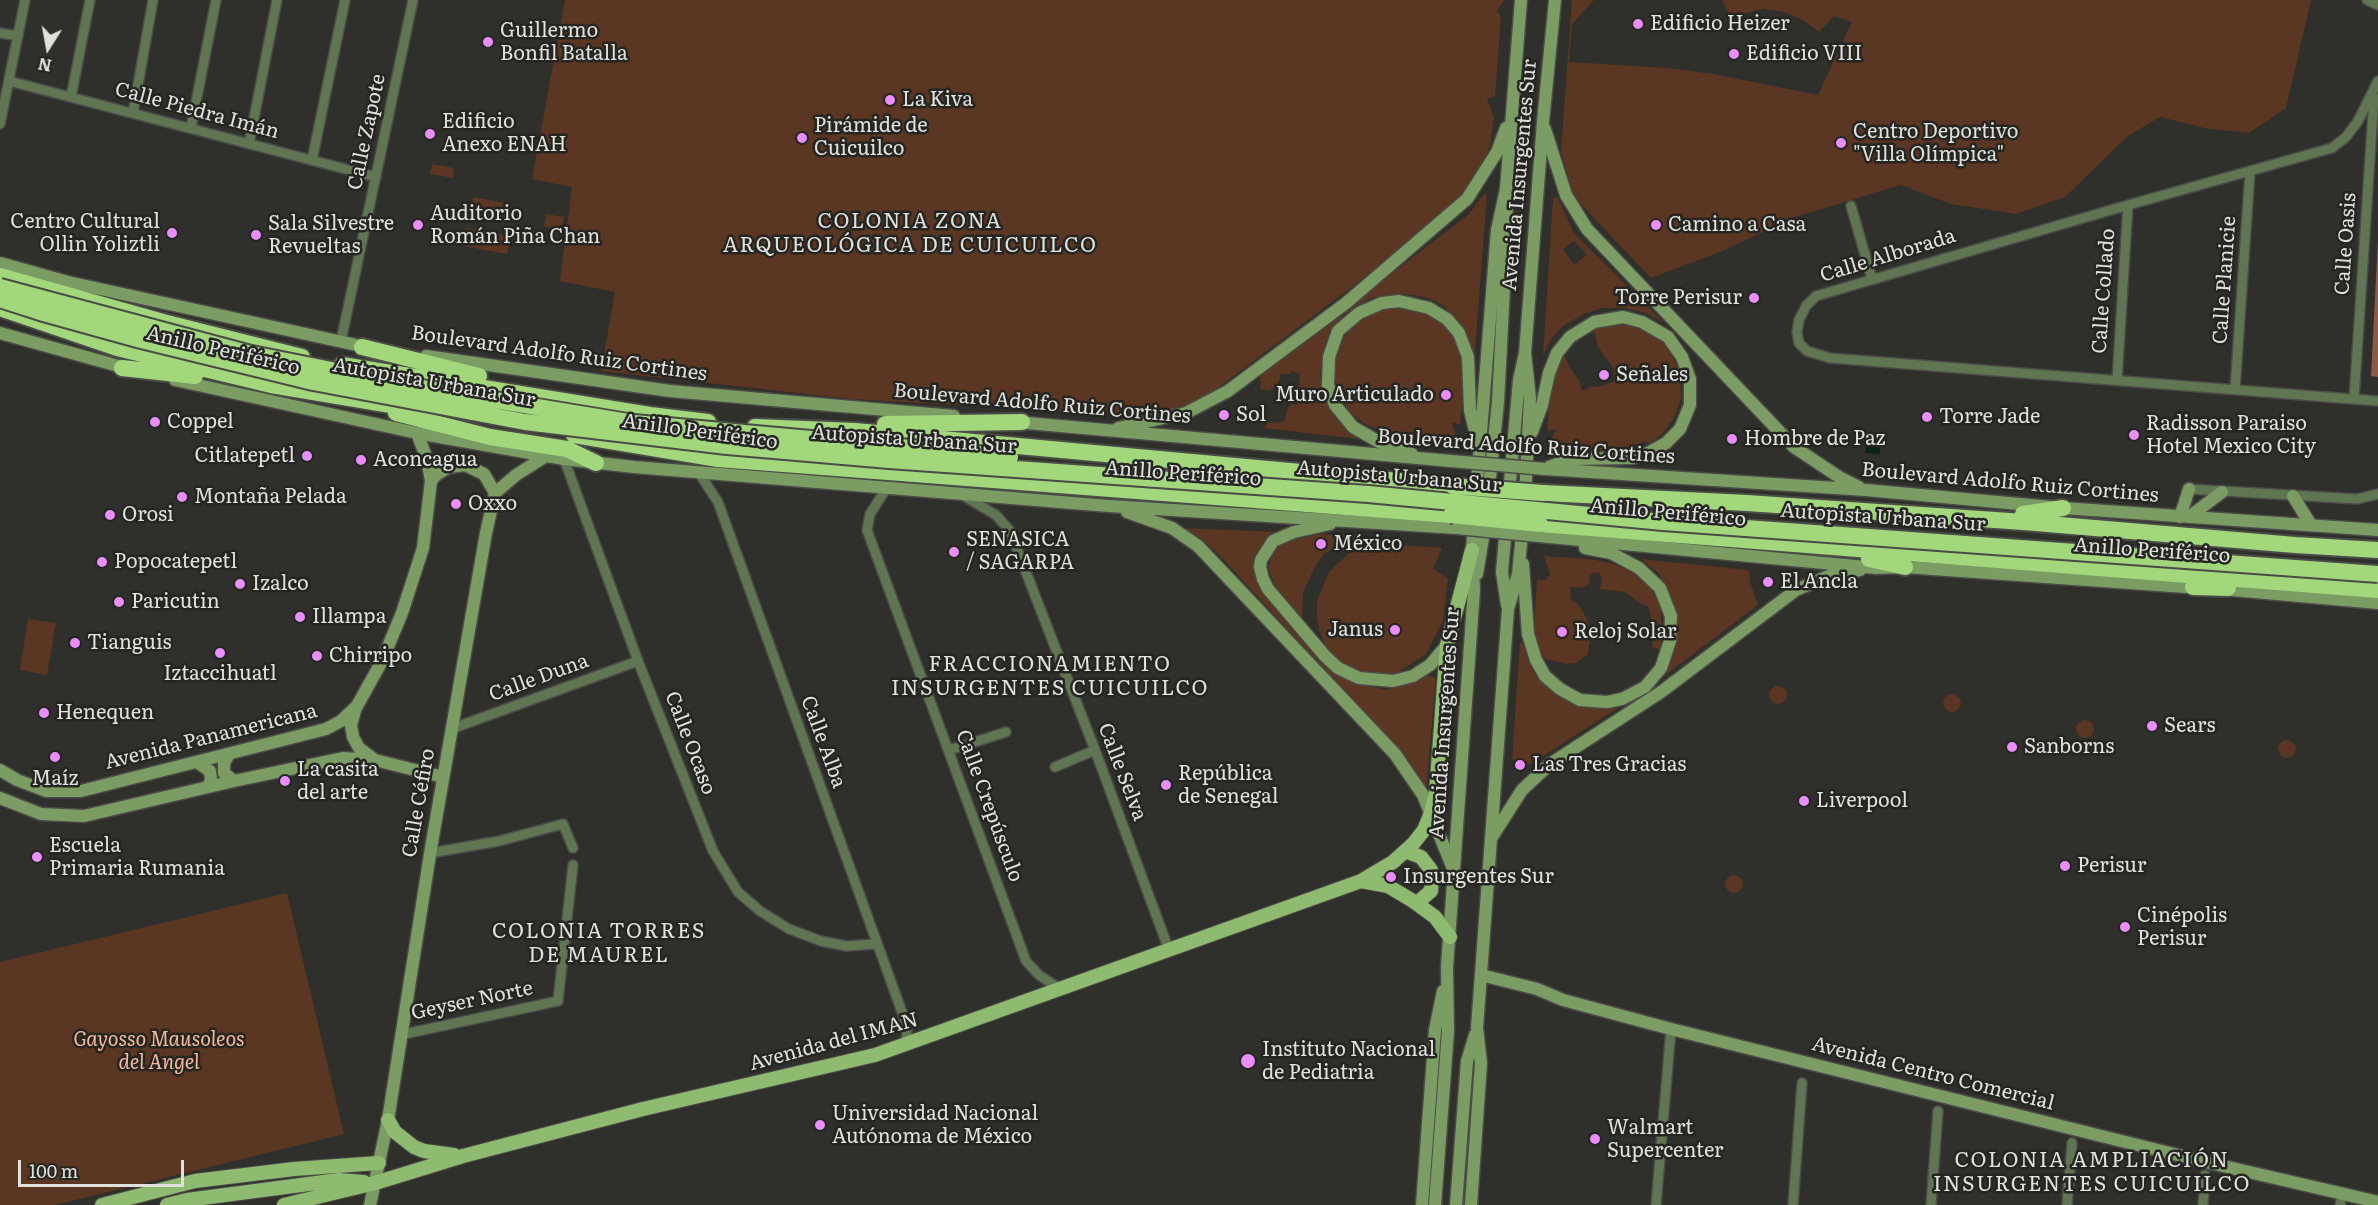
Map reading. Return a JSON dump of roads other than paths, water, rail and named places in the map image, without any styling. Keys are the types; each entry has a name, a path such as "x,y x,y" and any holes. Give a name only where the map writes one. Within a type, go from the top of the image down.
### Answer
{"highway":[{"name":"Anillo Periférico","path":"0,276 163,322 323,362 650,415 741,426 855,431 1543,494 1747,503 1948,516 2378,550"},
{"name":"Autopista Urbana Sur","path":"0,286 247,352 416,387 634,423 856,445 1369,485 1660,512 2378,564"},
{"name":"Autopista Urbana Sur","path":"0,299 141,340 313,382 525,422 715,444 901,461 1368,494 1663,522 2378,574"},
{"name":"Anillo Periférico","path":"0,308 117,348 271,385 718,459 1454,522 1540,532 1711,538 2378,591"},
{"path":"363,347 596,406"},
{"path":"122,368 271,385"},
{"path":"346,398 369,407 423,418 490,437 567,449 596,463"},
{"path":"741,426 1022,422"},
{"path":"1948,516 1963,513 2031,514 2063,508"},
{"path":"1711,538 1843,555 1905,567"},
{"path":"2193,587 2378,591"}],"main road":[{"name":"Avenida Insurgentes Sur","path":"1474,590 1483,551 1498,402 1508,231 1506,189 1521,0"},
{"name":"Avenida Insurgentes Sur","path":"1508,609 1502,572 1519,380 1525,352 1555,0"},
{"path":"1106,431 1186,413 1228,391 1346,303 1467,199 1497,152 1512,110"},
{"path":"1543,122 1566,195 1587,229 1794,447 1839,477 1866,490"},
{"name":"Avenida Insurgentes Sur","path":"1422,1205 1435,1030 1447,967 1450,937 1474,590 1472,550 1479,452 1497,230 1506,189"},
{"name":"Boulevard Adolfo Ruiz Cortines","path":"0,263 68,282 363,347 670,391 1545,469 1866,490 2063,508 2378,530"},
{"path":"1431,459 1365,435 1347,422 1335,405 1327,375 1331,348 1338,331 1367,308 1391,301 1410,302 1439,313 1454,327 1463,340 1468,357 1470,410 1479,452"},
{"path":"1528,441 1557,353 1563,343 1585,326 1603,319 1634,318 1668,337 1682,357 1690,379 1690,405 1680,429 1666,443 1648,453 1632,458 1572,459 1545,469"},
{"path":"0,333 122,368 284,406 417,434 564,459 699,473 1108,506 1352,520 1454,522"},
{"name":"Avenida Insurgentes Sur","path":"1471,1205 1481,1062 1477,1028 1508,609 1521,554 1530,389 1525,352"},
{"name":"Avenida Panamericana","path":"0,770 17,780 46,791 81,790 326,729 341,721 357,706 382,661 402,613 423,548 431,481 427,459 417,434"},
{"path":"431,481 449,467 465,465 484,474 495,493 516,475 546,456"},
{"path":"2184,517 2189,489"},
{"path":"2184,517 2222,492"},
{"name":"Calle Céfiro","path":"370,1205 388,1120 451,729 495,493"},
{"path":"2293,496 2311,525"},
{"path":"1108,506 1172,528 1198,546 1395,754 1411,775 1431,813 1454,871"},
{"path":"1352,520 1304,529 1273,541 1261,560 1260,567 1268,589 1331,663 1359,678 1384,682 1413,676 1438,659 1447,645"},
{"path":"2355,528 2378,522"},
{"path":"1521,554 1528,634 1536,660 1545,676 1565,693 1589,702 1622,699 1645,687 1661,668 1670,641 1671,616 1660,588 1639,568 1620,556 1602,550 1560,545 1540,532"},
{"path":"1540,532 1876,568"},
{"name":"Avenida del IMAN","path":"284,1205 375,1183 462,1156 643,1109 906,1046 1361,881 1393,862 1406,851 1424,830 1431,813 1436,793 1447,645 1472,550"},
{"path":"1491,838 1522,790 1550,764 1671,685 1776,603 1813,582 1832,575 1876,568 1905,567 2193,587 2378,603"},
{"path":"357,706 351,724 353,737 359,748 375,760"},
{"path":"229,754 224,763 224,773 234,781"},
{"path":"0,798 41,814 84,816 234,781 344,759 375,760 443,777"},
{"path":"197,762 210,771 211,780 208,787"},
{"path":"1406,851 1421,857 1431,870 1431,891 1417,903"},
{"path":"1361,881 1388,886 1417,903 1434,917 1450,937"},
{"name":"Avenida Insurgentes Sur","path":"1435,1205 1448,1030 1447,967"},
{"name":"Avenida Centro Comercial","path":"1481,975 1537,989 1563,1000 1671,1029 2206,1162 2341,1199 2378,1202"},
{"name":"Avenida Insurgentes Sur","path":"1456,1205 1467,1061 1477,1028"},
{"path":"388,1120 395,1132 414,1147 438,1154 462,1156"},
{"path":"102,1205 195,1181 294,1169 379,1163"},
{"name":"Avenida del IMAN","path":"167,1205 187,1200 339,1180 375,1183"}],"street":[{"path":"0,124 25,0"},
{"path":"71,97 90,0"},
{"path":"133,113 153,0"},
{"path":"191,128 216,0"},
{"path":"249,144 278,0"},
{"path":"312,160 345,0"},
{"name":"Calle Zapote","path":"341,341 413,0"},
{"path":"2367,0 2378,5"},
{"path":"0,33 18,36"},
{"name":"Calle Piedra Imán","path":"9,81 376,177"},
{"name":"Calle Alborada","path":"2378,81 2358,121 2346,137 2332,148 1816,296 1806,306 1799,320 1797,332 1799,343 1807,351 1830,358 2378,401"},
{"name":"Calle Oasis","path":"2355,399 2374,91"},
{"name":"Calle Planicie","path":"2235,389 2250,172"},
{"name":"Calle Collado","path":"2117,380 2128,205"},
{"path":"1851,206 1872,279"},
{"name":"Calle Ocaso","path":"564,459 638,661 713,851 738,892 760,911 789,929 821,941 846,946 876,944"},
{"name":"Calle Alba","path":"699,473 718,502 907,1026 906,1046"},
{"name":"Calle Crepúsculo","path":"886,489 870,514 867,530 1026,961 1039,975 1060,989"},
{"path":"2189,489 2357,499 2378,494"},
{"name":"Calle Selva","path":"961,494 990,510 1010,531 1169,950"},
{"name":"Calle Duna","path":"451,729 638,661"},
{"path":"949,750 1006,732"},
{"path":"1055,767 1095,750"},
{"path":"430,853 499,841 563,825 573,848"},
{"name":"Geyser Norte","path":"400,1035 558,1001 573,865"},
{"name":"Calle Alba","path":"907,1026 923,1040"},
{"path":"1656,1205 1671,1029"},
{"path":"1793,1205 1802,1083"},
{"path":"1931,1205 1938,1111"},
{"path":"2067,1205 2072,1143"},
{"path":"2203,1205 2205,1175"}],"place":[{"name":"Edificio Heizer","path":"1638,24"},
{"name":"Guillermo Bonfil Batalla","path":"488,42"},
{"name":"Edificio VIII","path":"1734,54"},
{"name":"La Kiva","path":"890,100"},
{"name":"Edificio Anexo ENAH","path":"430,134"},
{"name":"Pirámide de Cuicuilco","path":"802,138"},
{"name":"Centro Deportivo \"Villa Olímpica\"","path":"1841,143"},
{"name":"Auditorio Román Piña Chan","path":"418,225"},
{"name":"Camino a Casa","path":"1656,225"},
{"name":"Centro Cultural Ollin Yoliztli","path":"172,233"},
{"name":"Sala Silvestre Revueltas","path":"256,235"},
{"name":"Torre Perisur","path":"1754,298"},
{"name":"Señales","path":"1604,375"},
{"name":"Muro Articulado","path":"1446,395"},
{"name":"Sol","path":"1224,415"},
{"name":"Torre Jade","path":"1927,417"},
{"name":"Coppel","path":"155,422"},
{"name":"Radisson Paraiso Hotel Mexico City","path":"2134,435"},
{"name":"Hombre de Paz","path":"1732,439"},
{"name":"Citlatepetl","path":"307,456"},
{"name":"Aconcagua","path":"361,460"},
{"name":"Montaña Pelada","path":"182,497"},
{"name":"Oxxo","path":"456,504"},
{"name":"Orosi","path":"110,515"},
{"name":"México","path":"1321,544"},
{"name":"SENASICA / SAGARPA","path":"954,552"},
{"name":"Popocatepetl","path":"102,562"},
{"name":"El Ancla","path":"1768,582"},
{"name":"Izalco","path":"240,584"},
{"name":"Paricutin","path":"119,602"},
{"name":"Illampa","path":"300,617"},
{"name":"Janus","path":"1395,630"},
{"name":"Reloj Solar","path":"1562,632"},
{"name":"Tianguis","path":"75,643"},
{"name":"Iztaccihuatl","path":"220,653"},
{"name":"Chirripo","path":"317,656"},
{"name":"Henequen","path":"44,713"},
{"name":"Sears","path":"2152,726"},
{"name":"Sanborns","path":"2012,747"},
{"name":"Maíz","path":"55,757"},
{"name":"Las Tres Gracias","path":"1520,765"},
{"name":"La casita del arte","path":"285,781"},
{"name":"República de Senegal","path":"1166,785"},
{"name":"Liverpool","path":"1804,801"},
{"name":"Escuela Primaria Rumania","path":"37,857"},
{"name":"Perisur","path":"2065,866"},
{"name":"Insurgentes Sur","path":"1391,877"},
{"name":"Cinépolis Perisur","path":"2125,927"},
{"name":"Instituto Nacional de Pediatria","path":"1248,1061"},
{"name":"Universidad Nacional Autónoma de México","path":"820,1125"},
{"name":"Walmart Supercenter","path":"1595,1139"}],"district":[{"name":"COLONIA ZONA ARQUEOLÓGICA DE CUICUILCO","path":"910,234"},
{"name":"FRACCIONAMIENTO INSURGENTES CUICUILCO","path":"1050,677"},
{"name":"COLONIA TORRES DE MAUREL","path":"599,944"},
{"name":"COLONIA AMPLIACIÓN INSURGENTES CUICUILCO","path":"2092,1173"}],"park label":[{"name":"Gayosso Mausoleos del Angel","path":"159,1052"}]}
